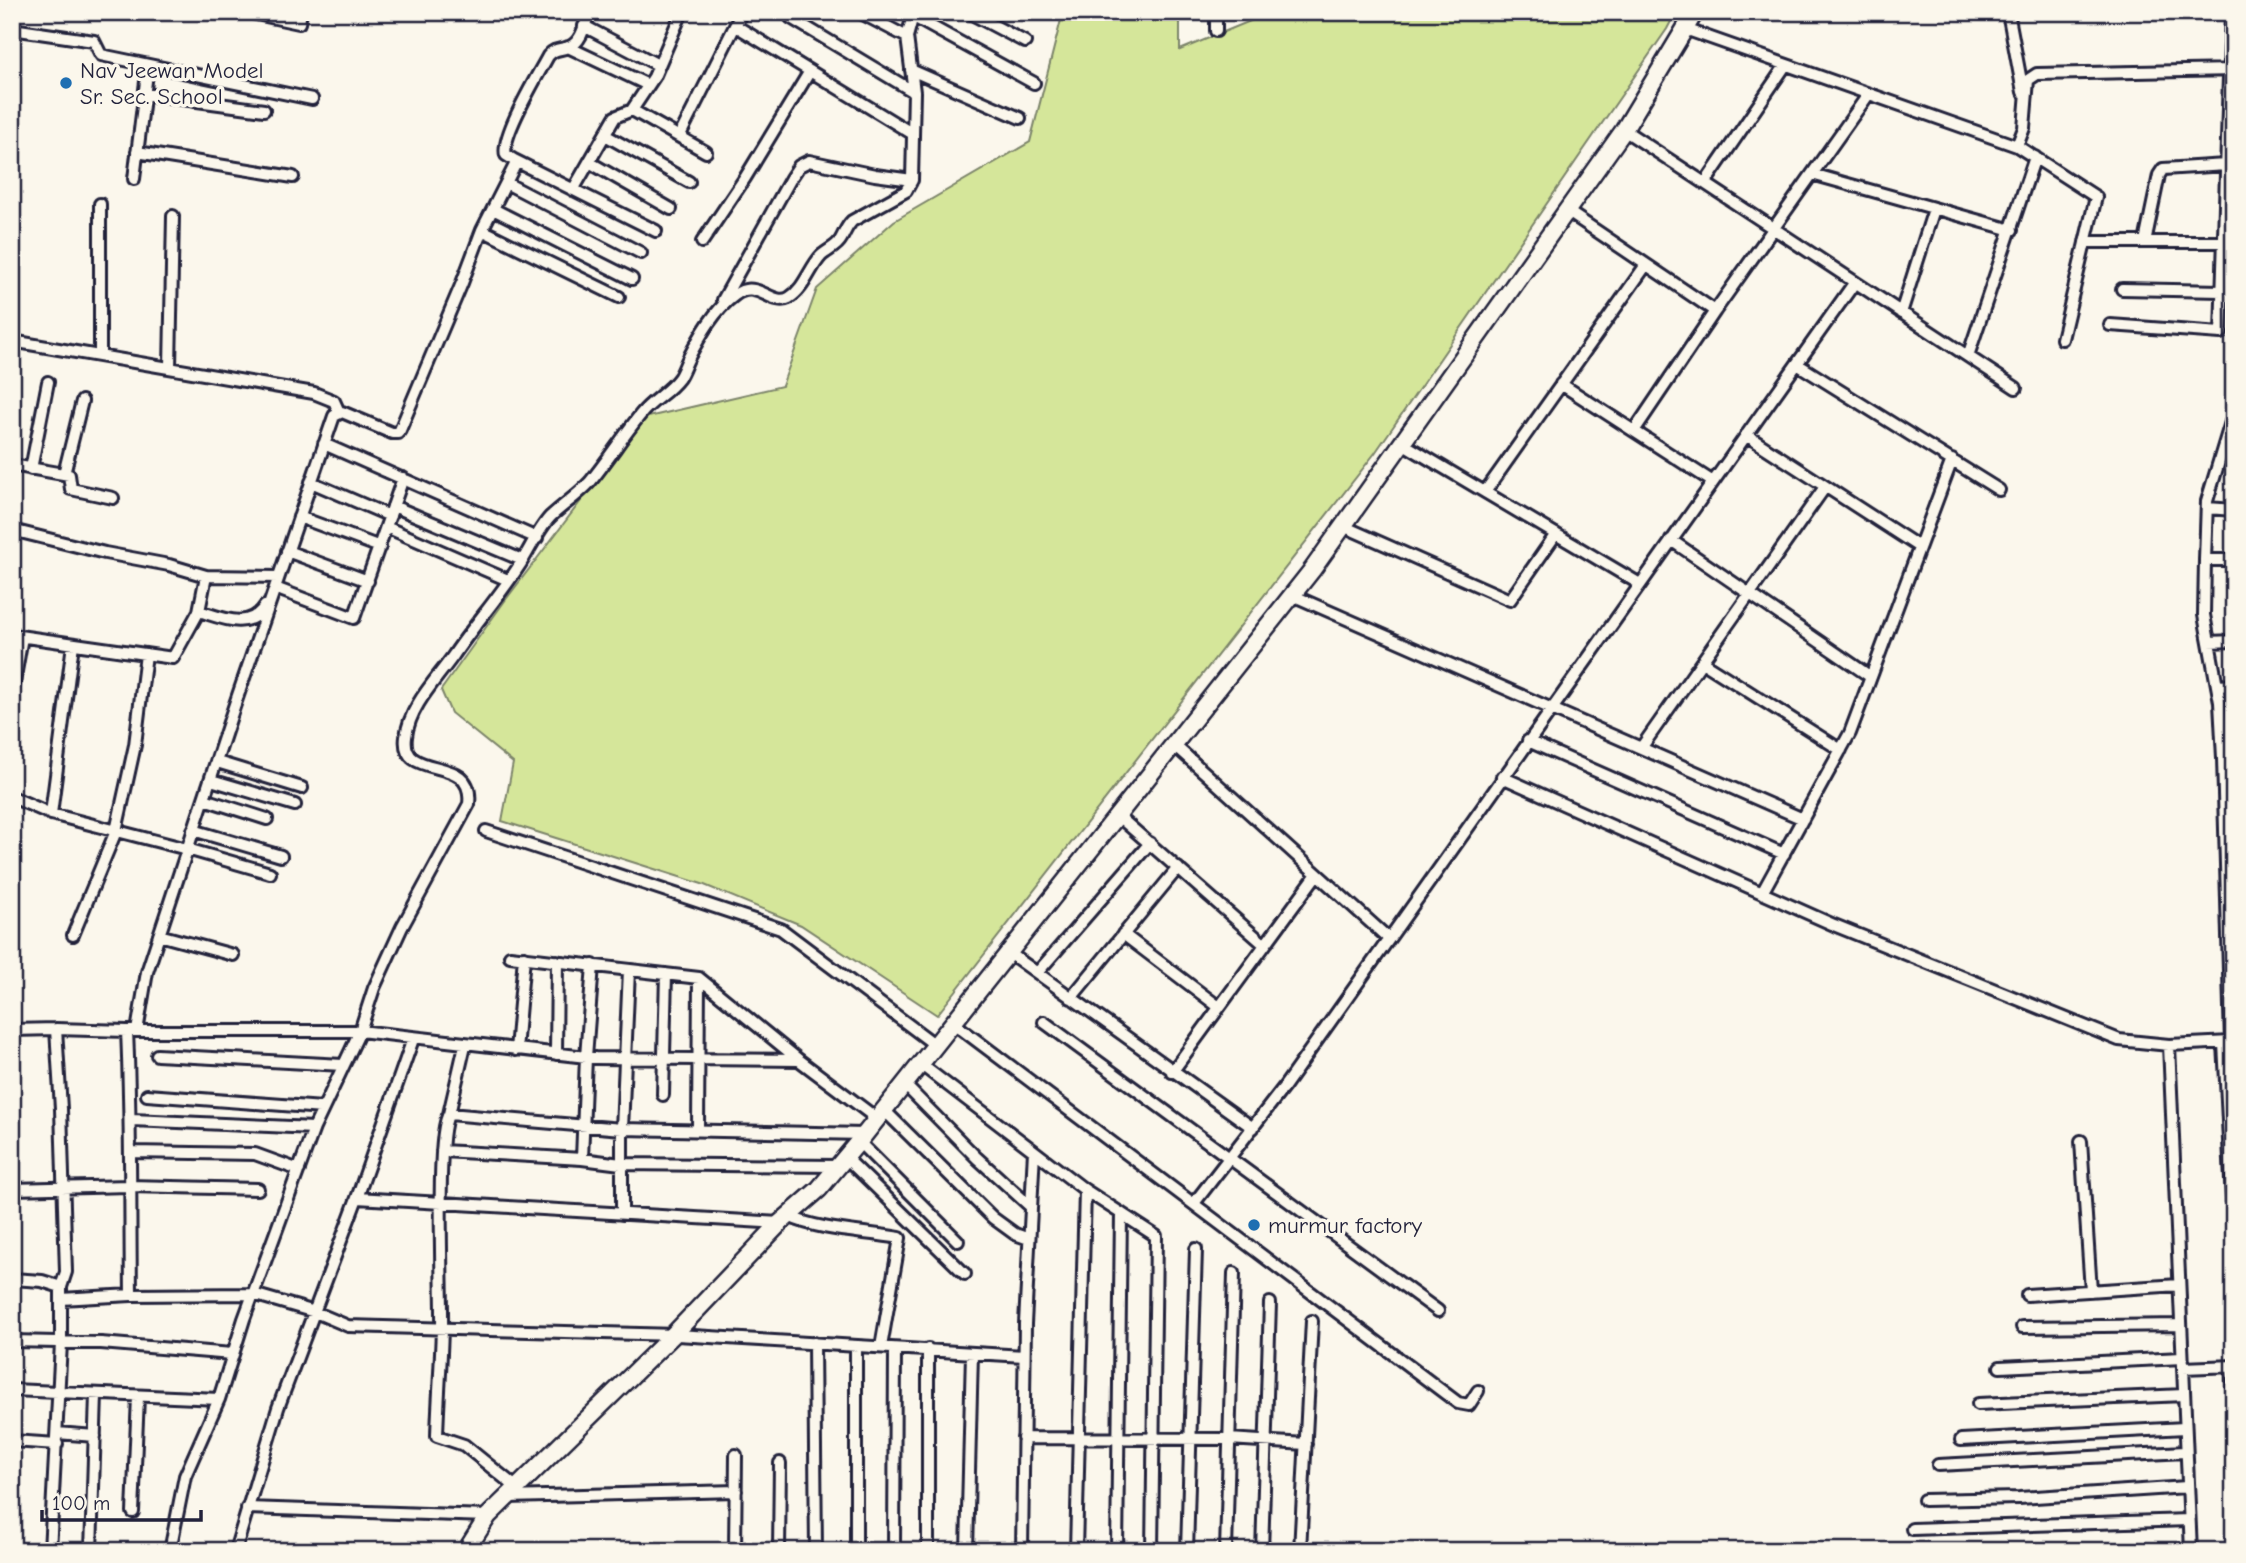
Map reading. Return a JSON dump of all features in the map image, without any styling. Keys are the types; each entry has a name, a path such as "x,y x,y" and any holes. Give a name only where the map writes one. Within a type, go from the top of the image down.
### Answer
{"street":[{"path":"247,12 299,23 301,12"},
{"path":"589,12 580,38 568,47 554,50 548,56 504,146 506,155 656,231"},
{"path":"573,190 615,117 632,110 648,85 682,12"},
{"path":"680,135 743,12"},
{"path":"791,12 791,18 914,92"},
{"path":"859,12 907,37"},
{"path":"968,12 1025,41"},
{"path":"1216,12 1216,31"},
{"path":"2008,12 2026,106"},
{"path":"2110,325 2221,333 2222,292 2229,242 2226,164 2231,12"},
{"path":"715,315 735,294 743,290 760,290 773,298 785,300 791,297 801,288 822,255 840,241 847,226 863,213 906,191 912,180 914,92 907,37 914,15 1034,83"},
{"path":"466,1551 488,1516 673,1335 784,1219 820,1189 862,1138 1292,595 1343,526 1624,130 1689,18 1785,66 2017,146 2096,197 2062,339"},
{"path":"584,26 659,65"},
{"path":"736,26 913,134"},
{"path":"12,29 94,41 101,55 312,99"},
{"path":"568,47 648,85"},
{"path":"134,179 148,65"},
{"path":"1705,183 1785,66"},
{"path":"911,70 1020,118"},
{"path":"2017,146 2024,128 2028,80 2037,74 2231,70"},
{"path":"702,242 745,178 810,71"},
{"path":"145,94 264,110"},
{"path":"1634,431 1715,311 1868,95"},
{"path":"632,110 706,152"},
{"path":"1624,130 2016,388"},
{"path":"605,135 689,182"},
{"path":"137,152 293,177"},
{"path":"1968,356 2035,157"},
{"path":"338,412 367,421 391,433 398,433 514,160"},
{"path":"170,1551 185,1476 219,1399 253,1294 314,1128 360,1031 374,988 402,927 469,804 471,790 464,778 456,772 419,763 410,755 405,741 409,723 464,638 550,518 588,483 646,409 681,376 700,337 799,166 809,161 912,180"},
{"path":"589,162 671,209"},
{"path":"2145,242 2159,175 2163,169 2226,164"},
{"path":"1812,174 2012,230"},
{"path":"506,183 641,253"},
{"path":"100,204 100,355"},
{"path":"493,209 632,279"},
{"path":"1901,313 1934,209"},
{"path":"1567,211 1715,311"},
{"path":"170,368 173,216"},
{"path":"482,230 619,297"},
{"path":"2085,242 2229,242"},
{"path":"1485,492 1646,265"},
{"path":"1195,1202 1253,1128 1855,282"},
{"path":"2122,289 2222,292"},
{"path":"12,341 314,393 334,401 338,412"},
{"path":"1797,365 1999,490"},
{"path":"31,468 48,382"},
{"path":"1561,384 1713,482"},
{"path":"64,474 82,401"},
{"path":"131,1295 129,1186 132,1031 147,972 187,849 287,551 334,416 338,412"},
{"path":"2234,412 2207,501 2203,599 2229,757 2234,1238"},
{"path":"1746,435 1919,547"},
{"path":"1402,443 1640,584"},
{"path":"324,444 537,538"},
{"path":"1762,893 1850,733 1952,460"},
{"path":"12,465 69,475 71,489 113,498"},
{"path":"12,530 105,553 169,565 206,576 276,583 354,618 403,478"},
{"path":"311,482 522,560"},
{"path":"1641,748 1825,487"},
{"path":"2207,508 2234,510"},
{"path":"299,517 380,547"},
{"path":"1343,526 1510,600 1556,534"},
{"path":"386,527 508,580"},
{"path":"1671,540 1871,677"},
{"path":"287,551 368,581"},
{"path":"2205,560 2234,560"},
{"path":"12,694 17,636 173,658 199,611 206,576"},
{"path":"199,611 228,620 247,621 259,615 276,583"},
{"path":"1292,595 1803,819"},
{"path":"2209,642 2234,641"},
{"path":"51,814 74,644"},
{"path":"73,935 117,831 135,745 146,654"},
{"path":"1702,662 1841,750"},
{"path":"2218,686 2234,685"},
{"path":"1528,741 1784,854"},
{"path":"1173,744 1388,938"},
{"path":"217,762 302,788"},
{"path":"1502,777 1834,925 2119,1040 2169,1045 2230,1042"},
{"path":"211,780 295,805"},
{"path":"12,797 51,814 270,873"},
{"path":"204,799 267,819"},
{"path":"1117,815 1265,945"},
{"path":"193,831 281,856"},
{"path":"486,831 781,929 934,1044"},
{"path":"1037,973 1150,843"},
{"path":"1071,998 1178,868"},
{"path":"1172,1072 1317,874"},
{"path":"1123,934 1219,1007"},
{"path":"159,935 233,955"},
{"path":"1008,952 1253,1128"},
{"path":"510,956 699,978 799,1060 879,1114 993,1218 1015,1234 1029,1239"},
{"path":"516,1050 524,957"},
{"path":"556,1054 557,961"},
{"path":"582,1159 593,965"},
{"path":"622,1214 624,1059 629,970"},
{"path":"663,1095 666,974"},
{"path":"698,1130 699,978"},
{"path":"952,1022 1195,1202 1458,1403 1469,1405 1478,1391"},
{"path":"1044,1022 1438,1311"},
{"path":"50,1551 57,1439 61,1293 66,1272 56,1029"},
{"path":"12,1030 360,1031 586,1057 799,1060"},
{"path":"236,1551 278,1408 413,1039"},
{"path":"465,1045 449,1114 445,1119 442,1151 442,1328 437,1436 464,1445 512,1492 736,1491"},
{"path":"2169,1045 2191,1551"},
{"path":"157,1055 342,1065"},
{"path":"919,1063 1085,1190 1156,1236 1152,1551"},
{"path":"904,1083 977,1158 1031,1207"},
{"path":"147,1095 323,1108"},
{"path":"449,1114 622,1129 862,1138 958,1241"},
{"path":"132,1120 314,1128"},
{"path":"2081,1141 2091,1292"},
{"path":"442,1151 582,1159 621,1164 841,1161 965,1274"},
{"path":"131,1152 255,1154 299,1170"},
{"path":"1021,1551 1024,1356 1034,1152"},
{"path":"12,1189 62,1186 258,1189"},
{"path":"1076,1551 1085,1190"},
{"path":"357,1198 622,1214 784,1219 845,1232 874,1233 900,1238 881,1347"},
{"path":"1117,1551 1121,1213"},
{"path":"1187,1551 1196,1248"},
{"path":"1226,1551 1234,1273"},
{"path":"12,1279 42,1281 61,1293 253,1294 315,1312 348,1326 673,1335 1024,1356"},
{"path":"2027,1295 2179,1285"},
{"path":"1262,1551 1270,1303"},
{"path":"1300,1551 1312,1321"},
{"path":"2022,1327 2181,1325"},
{"path":"12,1341 101,1343 232,1354"},
{"path":"814,1343 816,1551"},
{"path":"856,1346 856,1551"},
{"path":"894,1551 895,1349"},
{"path":"928,1350 928,1551"},
{"path":"967,1551 972,1353"},
{"path":"2000,1367 2182,1363 2233,1366 2234,1402"},
{"path":"12,1390 219,1399"},
{"path":"92,1551 96,1395"},
{"path":"1978,1404 2184,1395"},
{"path":"133,1512 138,1397"},
{"path":"1961,1440 2185,1428"},
{"path":"12,1441 95,1436"},
{"path":"1023,1438 1229,1439 1306,1444"},
{"path":"1938,1465 2185,1452"},
{"path":"735,1551 736,1455"},
{"path":"779,1551 780,1463"},
{"path":"1924,1500 2019,1498 2187,1487"},
{"path":"247,1508 488,1516"},
{"path":"1912,1530 2189,1520"}],"green space":[{"path":"1063,12 1180,12 1180,50 1272,12 1676,12 1667,29 1375,453 937,1015 801,925 702,884 502,821 513,763 451,713 441,690 504,602 644,418 782,386 817,289 894,221 1030,142"}],"place":[{"name":"Nav Jeewan Model Sr. Sec. School","path":"66,83"},
{"name":"murmur factory","path":"1254,1225"}]}
